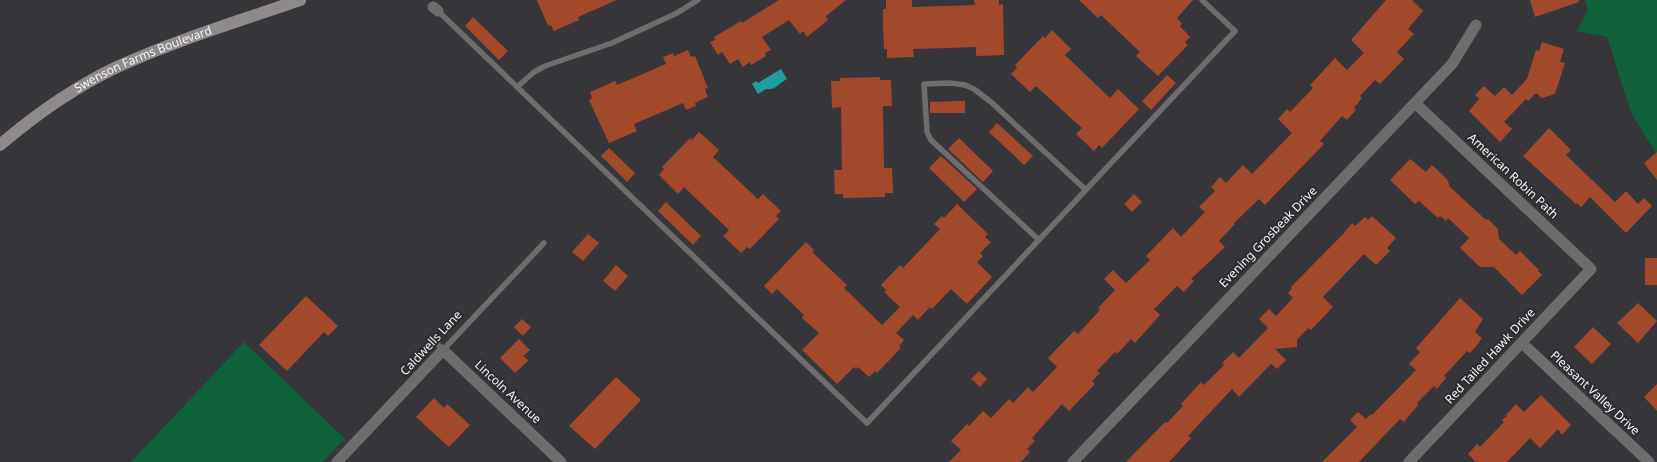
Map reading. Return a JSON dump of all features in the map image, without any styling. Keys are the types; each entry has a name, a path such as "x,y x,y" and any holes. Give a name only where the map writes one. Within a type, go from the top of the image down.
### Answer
{"street":[{"name":"Swenson Farms Boulevard","path":"0,145 58,100 116,68 176,43 300,0"},
{"name":"Evening Grosbeak Drive","path":"1072,462 1452,64 1476,25"},
{"name":"American Robin Path","path":"1415,103 1591,269"},
{"name":"Red Tailed Hawk Drive","path":"1408,462 1591,269"},
{"name":"Pleasant Valley Drive","path":"1522,343 1649,462"},
{"name":"Caldwells Lane","path":"337,462 440,346"},
{"name":"Lincoln Avenue","path":"440,346 561,462"}],"lane":[{"path":"517,87 534,72 545,66 612,43 677,13 698,0"},
{"path":"432,6 867,423 1235,31 1202,0"},
{"path":"1039,240 931,140 927,132 924,84 950,83 965,85 974,89 991,102 1086,190"},
{"name":"Caldwells Lane","path":"440,346 544,242"}],"green space":[{"path":"1585,0 1657,0 1657,154 1631,113 1607,37 1576,31 1588,11"},
{"path":"244,342 345,439 322,462 131,462"}],"water":[{"path":"781,69 787,79 774,88 766,89 758,94 752,84 756,81 758,83"}],"building":[{"path":"537,0 617,0 578,17 579,20 554,31 551,25 548,26"},
{"path":"779,0 846,0 826,16 828,20 807,37 803,31 800,34 789,20 762,37 771,50 765,53 766,56 751,65 750,62 743,67 738,59 730,64 722,52 718,55 710,42 715,40 714,37 741,21 742,23"},
{"path":"886,0 912,0 912,7 975,5 974,0 999,0 999,5 1003,4 1004,55 976,56 976,47 913,49 914,57 887,58 887,49 884,49 883,26 883,9 886,9"},
{"path":"1079,0 1193,0 1177,18 1182,24 1180,26 1190,37 1185,42 1188,45 1158,76 1136,56 1140,52 1101,15 1098,18"},
{"path":"1386,0 1412,0 1423,11 1408,29 1414,34 1397,52 1404,59 1380,84 1375,80 1360,96 1362,98 1354,108 1356,110 1347,120 1342,116 1320,141 1324,144 1265,205 1259,199 1234,223 1219,241 1225,247 1191,279 1194,281 1184,292 1177,286 1154,309 1160,315 1135,343 1131,339 1117,354 1115,352 1097,371 1100,373 1092,381 1095,384 1069,411 1062,404 1032,438 1035,441 1027,449 1030,452 1021,462 949,462 961,450 951,441 967,424 969,426 983,411 991,418 1009,399 1013,403 1028,387 1033,392 1057,367 1048,358 1074,331 1078,334 1115,290 1104,279 1113,270 1126,283 1150,260 1146,256 1173,228 1181,237 1205,212 1199,207 1215,191 1211,187 1220,177 1226,183 1243,165 1252,174 1292,133 1278,119 1287,109 1290,112 1313,88 1310,85 1335,58 1347,70 1364,53 1351,40"},
{"path":"1530,0 1579,0 1579,2 1535,17"},
{"path":"473,17 508,51 499,60 465,26"},
{"path":"1052,30 1071,49 1065,55 1110,98 1118,89 1139,109 1102,148 1099,145 1094,151 1076,134 1082,128 1036,86 1030,92 1011,74 1017,68 1015,65 1043,36 1045,38"},
{"path":"1542,42 1564,49 1560,62 1565,63 1555,94 1542,98 1536,93 1528,101 1526,99 1504,122 1512,129 1500,142 1469,111 1479,99 1475,95 1484,86 1495,96 1504,87 1512,95 1527,79 1536,50 1539,51"},
{"path":"688,50 691,57 695,56 708,88 705,89 708,97 695,103 696,106 686,110 683,103 634,124 637,131 609,143 589,100 592,98 590,92 615,81 617,85 666,64 663,57 673,53 674,56"},
{"path":"1167,75 1176,83 1151,110 1142,101"},
{"path":"880,77 880,80 891,80 892,106 883,106 884,168 892,168 893,193 885,193 885,197 843,198 843,194 835,194 834,170 842,170 841,107 832,108 831,81 840,81 840,78"},
{"path":"965,101 965,113 930,113 930,102"},
{"path":"997,123 1033,156 1024,165 989,132"},
{"path":"1549,128 1571,150 1566,155 1615,202 1626,191 1638,204 1644,198 1652,206 1626,233 1590,197 1581,207 1576,204 1523,156"},
{"path":"699,132 719,150 713,157 758,199 763,194 781,211 776,216 779,219 750,249 747,247 741,253 723,236 729,230 684,187 678,194 659,175 664,169 662,167 690,138 692,140"},
{"path":"959,138 993,171 983,182 948,149"},
{"path":"609,148 635,173 627,182 601,156"},
{"path":"1657,152 1657,180 1644,163"},
{"path":"941,156 977,189 964,202 929,168"},
{"path":"1410,159 1426,172 1432,165 1447,179 1450,187 1498,229 1499,239 1516,255 1520,251 1539,270 1542,275 1522,295 1494,267 1480,267 1460,248 1469,238 1448,218 1446,221 1440,216 1438,218 1419,201 1415,204 1390,180"},
{"path":"1134,194 1142,202 1132,212 1124,204"},
{"path":"666,202 701,236 693,245 658,211"},
{"path":"957,204 988,234 985,237 991,242 980,253 983,256 977,262 992,277 967,304 951,289 932,309 930,307 918,320 913,315 896,333 904,340 899,346 901,348 877,373 875,371 869,377 858,367 856,369 854,367 837,384 802,350 819,333 802,318 804,315 777,289 772,294 764,286 806,242 814,250 812,252 847,285 844,288 882,325 900,307 884,292 886,290 881,285 900,265 903,268 940,229 934,224 942,216 944,218"},
{"path":"1372,216 1396,238 1387,248 1390,251 1376,265 1364,254 1323,297 1333,307 1311,330 1308,328 1297,340 1297,347 1275,349 1286,360 1277,369 1271,364 1239,397 1232,389 1188,436 1191,438 1169,462 1126,462 1183,406 1181,404 1201,382 1204,385 1224,365 1222,363 1233,352 1239,358 1268,328 1259,319 1269,309 1276,316 1293,298 1288,293 1291,287 1352,223 1355,226 1365,217 1368,220"},
{"path":"588,234 599,243 583,261 572,252"},
{"path":"1645,258 1657,258 1657,285 1645,285"},
{"path":"616,265 628,276 615,291 603,281"},
{"path":"306,296 338,326 328,336 324,332 287,371 259,345"},
{"path":"1460,298 1483,319 1475,332 1482,338 1478,344 1470,353 1467,351 1444,376 1446,378 1437,389 1434,386 1417,403 1418,405 1404,422 1400,419 1359,462 1322,462 1357,427 1350,420 1358,412 1366,419 1372,415 1416,370 1409,364 1420,352 1416,348"},
{"path":"1638,303 1657,321 1638,343 1617,323"},
{"path":"522,319 531,327 523,336 514,327"},
{"path":"1593,327 1611,344 1592,364 1574,347"},
{"path":"519,339 530,350 523,356 528,360 527,362 515,373 500,358"},
{"path":"979,371 987,379 980,387 971,379"},
{"path":"616,377 641,400 595,449 569,426"},
{"path":"1657,384 1657,411 1644,397"},
{"path":"1541,395 1571,425 1562,435 1558,429 1540,448 1530,438 1507,462 1476,462 1468,454 1477,444 1480,447 1504,422 1502,420 1516,404 1524,412"},
{"path":"434,398 444,408 447,404 470,425 449,447 416,417"}]}
